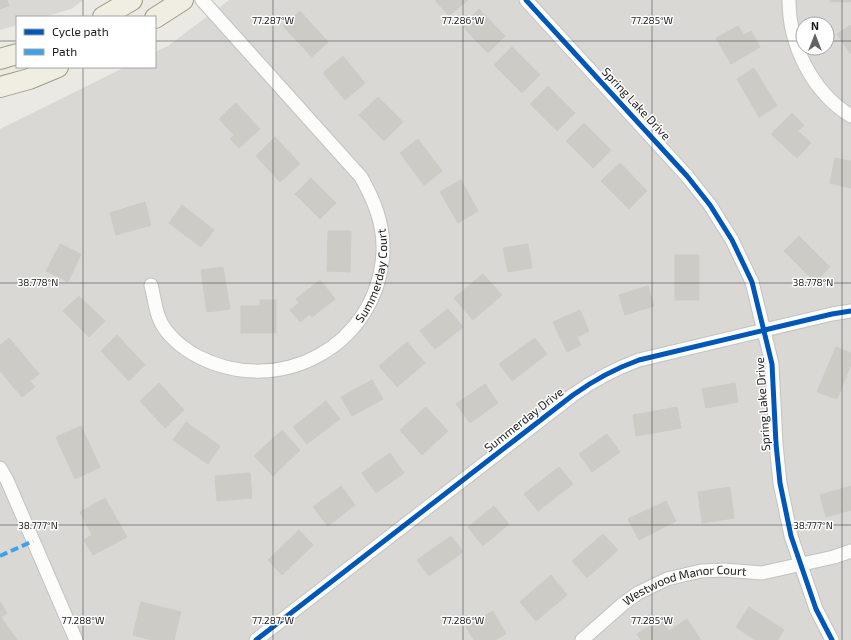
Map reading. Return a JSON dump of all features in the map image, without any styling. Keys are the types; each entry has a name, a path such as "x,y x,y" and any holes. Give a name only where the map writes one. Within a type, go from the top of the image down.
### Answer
{"main road":[{"path":"105,16 132,0"},
{"path":"156,17 183,0"},
{"path":"0,59 16,54"},
{"path":"0,87 29,79 56,68"}],"street":[{"name":"Summerday Court","path":"151,285 159,318 171,337 185,348 204,360 224,367 247,372 268,372 281,370 310,360 328,350 344,337 358,321 374,294 382,264 383,240 379,217 371,195 361,177 202,0"},
{"name":"Spring Lake Drive","path":"526,0 688,176 710,205 732,240 745,266 752,282 772,364 776,444 780,483 791,536 816,609 832,640"},
{"path":"789,0 789,11 793,32 799,53 807,69 825,94 836,105 851,116"},
{"name":"Summerday Drive","path":"256,640 593,380 615,369 639,360 851,311"},
{"path":"0,468 7,480 76,640"},
{"name":"Westwood Manor Court","path":"582,640 628,600 667,579 702,571 724,570 762,573 834,557 851,551"}],"shaded area":[{"path":"0,0 84,0 71,9 47,16 16,16 16,25 0,30"},
{"path":"229,0 851,0 851,640 0,640 0,129 123,68 156,68 156,52 168,46"}],"building":[{"path":"0,0 7,0 9,6 0,9"},
{"path":"435,0 468,0 449,16"},
{"path":"830,0 851,0 851,2 830,2"},
{"path":"479,9 505,36 488,53 462,26"},
{"path":"300,11 328,42 312,57 283,26"},
{"path":"851,25 851,54 837,34"},
{"path":"738,26 744,35 751,31 760,47 731,64 716,38"},
{"path":"512,47 540,75 522,93 494,65"},
{"path":"343,56 365,83 345,100 323,73"},
{"path":"754,68 777,106 759,117 737,79"},
{"path":"548,86 575,113 557,131 530,104"},
{"path":"378,97 403,122 384,141 359,115"},
{"path":"236,103 260,129 239,148 230,139 234,135 219,119"},
{"path":"792,113 804,125 798,131 811,143 797,158 771,134"},
{"path":"584,123 611,150 593,168 566,141"},
{"path":"275,137 300,164 280,182 256,156"},
{"path":"418,139 442,171 424,185 400,153"},
{"path":"835,158 851,161 851,188 830,183"},
{"path":"620,163 647,191 629,209 601,181"},
{"path":"311,178 336,203 320,219 295,194"},
{"path":"461,180 478,211 458,223 440,192"},
{"path":"145,202 151,225 116,235 110,213"},
{"path":"182,205 214,230 201,247 169,223"},
{"path":"328,231 351,231 350,272 327,271"},
{"path":"799,236 830,267 815,282 784,251"},
{"path":"60,244 81,254 68,282 46,271"},
{"path":"528,244 532,268 508,272 503,248"},
{"path":"675,255 699,255 699,300 675,300"},
{"path":"223,267 230,309 207,312 201,270"},
{"path":"483,274 502,295 473,320 454,298"},
{"path":"320,280 335,299 312,317 310,314 300,322 290,310 299,303 296,299"},
{"path":"648,286 654,306 625,315 619,295"},
{"path":"79,296 105,321 89,337 63,311"},
{"path":"260,300 276,300 276,333 241,333 241,306 260,306"},
{"path":"448,309 463,327 435,349 420,331"},
{"path":"580,310 589,331 577,337 581,345 567,352 553,322"},
{"path":"117,335 145,365 129,381 101,351"},
{"path":"9,338 39,374 30,381 35,387 22,397 0,371 0,345"},
{"path":"535,338 547,354 512,381 499,364"},
{"path":"407,342 425,363 397,387 379,366"},
{"path":"836,347 851,353 851,364 837,399 817,392"},
{"path":"372,380 383,399 352,416 341,397"},
{"path":"159,383 184,410 165,428 140,401"},
{"path":"735,383 738,402 706,408 702,389"},
{"path":"485,384 498,403 470,423 456,404"},
{"path":"326,401 340,419 307,444 293,427"},
{"path":"426,407 448,431 422,455 400,430"},
{"path":"677,407 681,428 636,436 633,415"},
{"path":"186,422 220,446 208,464 173,440"},
{"path":"81,426 100,467 75,479 56,437"},
{"path":"282,430 300,450 273,476 254,456"},
{"path":"607,434 620,452 592,472 579,454"},
{"path":"390,453 404,473 376,493 362,473"},
{"path":"559,467 573,484 538,511 524,494"},
{"path":"250,473 252,498 217,501 215,476"},
{"path":"341,486 355,505 328,526 313,507"},
{"path":"851,486 851,510 826,517 820,495"},
{"path":"730,487 734,518 702,523 698,492"},
{"path":"105,498 127,537 93,555 84,540 92,535 80,512"},
{"path":"666,501 676,521 639,540 628,519"},
{"path":"494,506 509,524 483,546 468,527"},
{"path":"299,530 313,545 282,575 268,560"},
{"path":"603,534 618,550 587,578 572,561"},
{"path":"451,536 463,552 429,576 417,560"},
{"path":"551,575 567,595 536,621 520,602"},
{"path":"0,602 7,613 1,617 17,640 0,640"},
{"path":"141,602 181,612 174,640 152,640 133,635"},
{"path":"749,607 784,630 777,640 755,640 736,627"},
{"path":"493,611 506,634 495,640 474,640 466,627"},
{"path":"661,619 669,631 687,619 701,640 641,640 637,634"}],"marked path":[{"path":"0,556 33,541"}],"cycle path":[{"path":"526,0 687,176 710,205 732,240 752,282 772,364 776,444 780,483 791,536 816,609 832,640"},
{"path":"256,640 573,395 604,375 639,360 832,314 851,311"}]}
